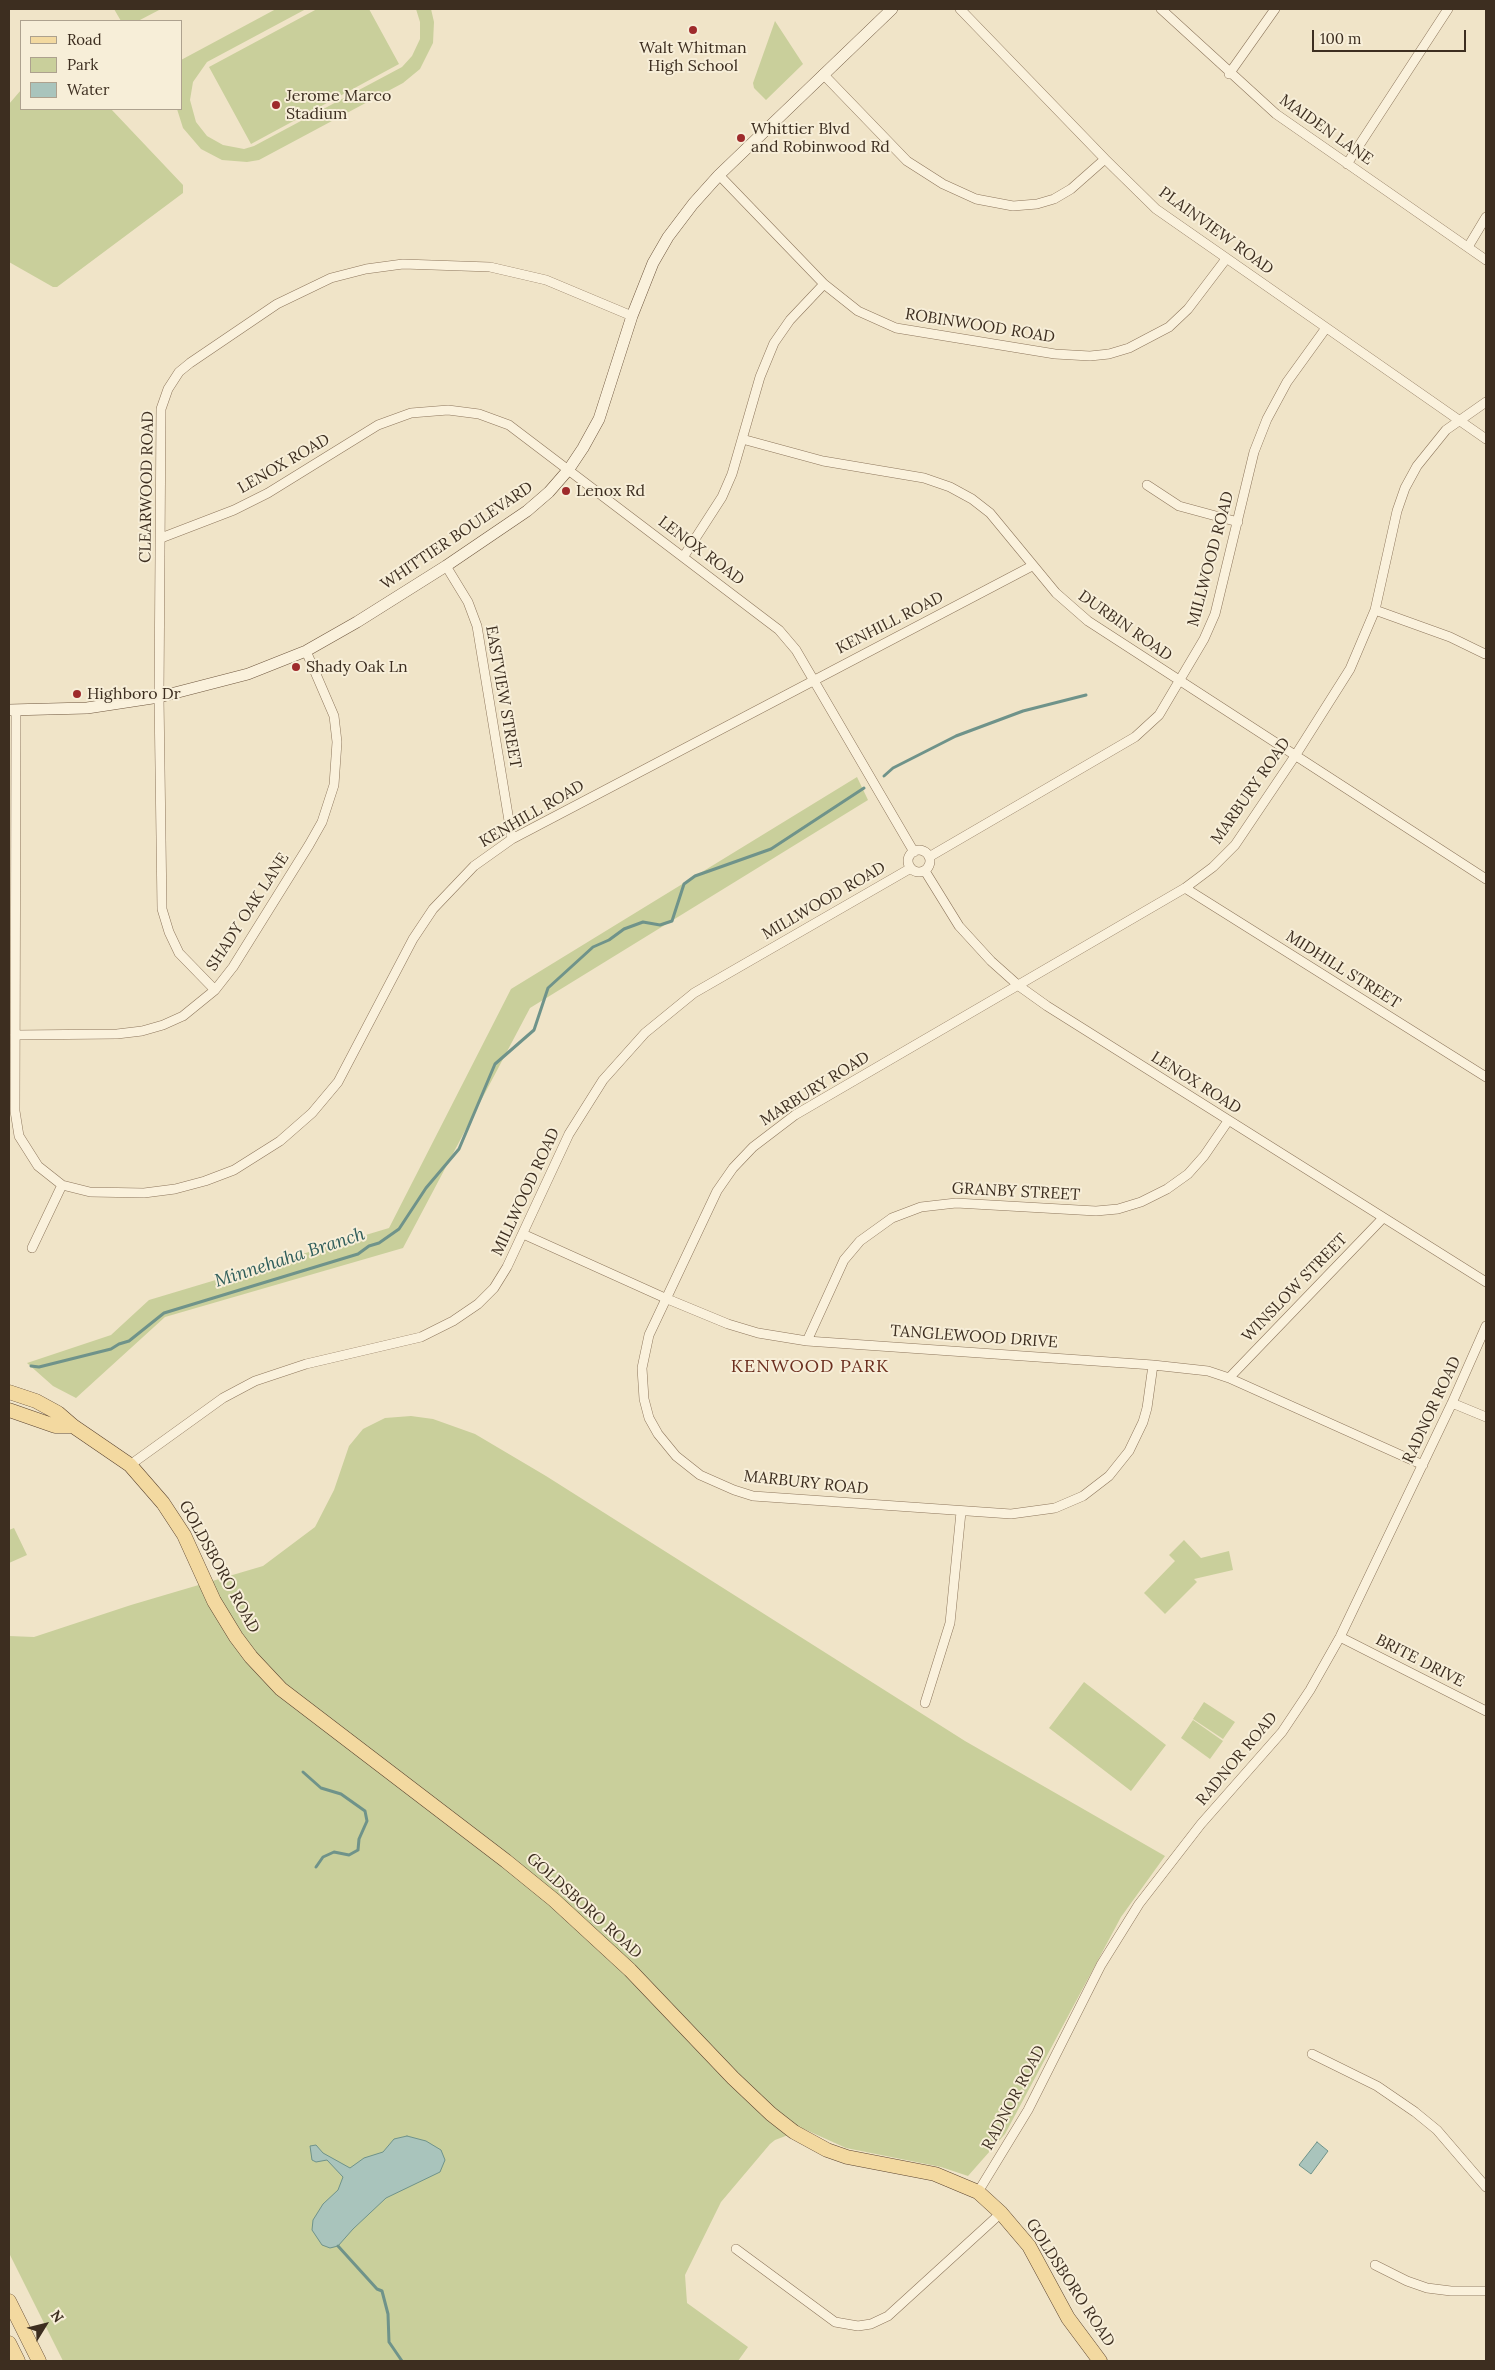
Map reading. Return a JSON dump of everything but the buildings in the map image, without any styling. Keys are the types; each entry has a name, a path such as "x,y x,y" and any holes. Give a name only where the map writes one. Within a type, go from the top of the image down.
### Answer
{"main road":[{"name":"GOLDSBORO ROAD","path":"9,1392 36,1401 58,1413 73,1426 130,1465 163,1503 184,1535 214,1601 236,1637 251,1657 281,1689 506,1861 554,1900 630,1970 732,2078 771,2114 807,2140 827,2150 855,2158 935,2174 978,2192 1001,2213 1029,2246 1068,2318 1100,2361"},
{"name":"GOLDSBORO ROAD","path":"9,1410 55,1426 73,1426"},
{"path":"9,2301 39,2361"},
{"path":"9,2343 18,2361"}],"street":[{"name":"WHITTIER BOULEVARD","path":"12,710 87,708 160,697 248,674 306,651 357,622 527,512 549,492 568,469 583,448 599,419 632,316 653,264 668,237 693,204 719,175 892,9"},
{"name":"PLAINVIEW ROAD","path":"960,9 1156,209 1486,439"},
{"name":"MAIDEN LANE","path":"1161,9 1229,74 1276,114 1486,260"},
{"path":"1229,74 1275,9"},
{"path":"1347,164 1448,9"},
{"path":"823,74 907,161 943,184 976,199 1013,206 1037,204 1054,199 1071,189 1105,159"},
{"name":"ROBINWOOD ROAD","path":"719,175 824,284 858,311 896,328 1055,354 1090,356 1130,348 1169,327 1188,309 1226,259"},
{"path":"1468,247 1486,217"},
{"name":"CLEARWOOD ROAD","path":"215,990 179,953 169,932 162,909 160,697 161,409 168,389 179,372 190,363 277,304 331,278 366,269 403,264 490,267 546,280 632,316"},
{"path":"684,556 722,497 742,439 760,377 774,344 790,320 824,284"},
{"name":"MILLWOOD ROAD","path":"929,857 1135,737 1159,716 1204,639 1214,614 1254,452 1267,419 1287,382 1326,328"},
{"name":"MARBURY ROAD","path":"1152,1365 1147,1408 1129,1451 1109,1476 1089,1491 1055,1508 1038,1512 1011,1514 752,1496 734,1490 700,1475 676,1456 658,1434 644,1399 642,1368 650,1335 665,1298 717,1191 733,1168 753,1147 795,1115 1185,888 1213,867 1235,845 1295,756 1350,668 1375,610 1397,511 1405,488 1429,448 1446,430 1486,402"},
{"name":"LENOX ROAD","path":"160,538 242,506 268,493 378,425 411,413 448,410 479,414 509,426 684,556 779,630 796,650 914,852"},
{"name":"DURBIN ROAD","path":"742,439 823,461 924,478 950,487 972,499 990,513 1056,593 1088,621 1180,683 1486,879"},
{"path":"1147,485 1179,506 1238,522"},
{"name":"EASTVIEW STREET","path":"446,566 468,602 477,626 512,839"},
{"name":"KENHILL ROAD","path":"62,1185 90,1192 144,1192 175,1189 205,1181 234,1170 280,1141 312,1113 338,1082 413,939 434,909 474,866 512,839 1032,566"},
{"path":"1375,610 1450,637 1486,654"},
{"name":"SHADY OAK LANE","path":"15,1035 142,1032 182,1016 215,990 233,967 322,822 334,785 337,742 334,716 306,651"},
{"path":"12,710 15,1111 19,1136 38,1166 62,1185 32,1248"},
{"path":"914,852 924,852 929,857 930,863 925,871 916,872 911,868 909,861 914,852"},
{"name":"MILLWOOD ROAD","path":"130,1465 222,1398 255,1381 306,1364 421,1337 453,1321 478,1304 494,1288 507,1267 569,1134 603,1080 645,1033 694,994 911,868"},
{"name":"LENOX ROAD","path":"925,871 959,926 991,961 1019,986 1047,1006 1228,1121 1486,1282"},
{"name":"MIDHILL STREET","path":"1185,888 1486,1077"},
{"name":"GRANBY STREET","path":"807,1341 844,1260 860,1241 892,1218 921,1206 956,1203 1096,1211 1118,1209 1141,1202 1167,1190 1188,1174 1204,1156 1228,1121"},
{"name":"WINSLOW STREET","path":"1229,1378 1383,1218"},
{"name":"TANGLEWOOD DRIVE","path":"523,1234 665,1298 728,1324 758,1333 807,1341 1152,1365 1208,1371 1229,1378 1423,1466"},
{"name":"RADNOR ROAD","path":"978,2192 1028,2110 1101,1964 1139,1904 1201,1824 1282,1732 1310,1690 1340,1637 1423,1466 1486,1326"},
{"path":"1452,1403 1486,1417"},
{"path":"925,1702 950,1623 961,1512"},
{"name":"BRITE DRIVE","path":"1340,1637 1486,1712"},
{"path":"1312,2054 1377,2086 1415,2112 1437,2130 1486,2187"},
{"path":"736,2249 836,2322 858,2326 871,2324 888,2316 1001,2213"},
{"path":"1376,2265 1406,2281 1427,2288 1451,2291 1486,2291"}],"green space":[{"path":"114,9 161,9 140,20 120,20"},
{"path":"276,9 306,9 207,62 193,82 190,100 196,122 207,136 223,145 244,149 254,146 402,67 412,56 420,39 420,22 416,9 431,9 434,22 433,43 420,69 403,83 259,160 247,162 222,160 201,149 183,128 177,110 182,110 182,59"},
{"name":"Jerome Marco Stadium","path":"317,9 369,9 399,64 251,144 209,67"},
{"path":"775,21 803,64 766,100 754,88 753,83"},
{"path":"20,91 20,110 112,110 183,185 183,193 57,287 53,287 9,262 9,104"},
{"path":"857,777 868,800 530,1008 403,1248 165,1317 76,1398 53,1386 27,1363 111,1335 149,1300 389,1228 511,989"},
{"path":"411,1416 433,1419 475,1434 546,1476 965,1741 1165,1856 1121,1917 1005,2134 968,2176 941,2167 846,2148 804,2129 775,2140 770,2144 721,2202 685,2275 687,2303 748,2347 738,2361 63,2361 9,2253 9,1636 34,1637 131,1605 263,1566 315,1527 334,1490 349,1446 363,1429 385,1418"},
{"path":"14,1528 27,1555 9,1563 9,1530"},
{"path":"1184,1540 1201,1558 1229,1551 1233,1570 1194,1579 1197,1582 1165,1614 1144,1593 1175,1561 1169,1555"},
{"path":"1084,1682 1166,1745 1131,1791 1049,1728"},
{"path":"1204,1702 1235,1722 1223,1739 1193,1719"},
{"path":"1193,1720 1223,1741 1210,1759 1181,1738"}],"water":[{"path":"407,2136 426,2141 441,2150 445,2160 440,2172 386,2198 338,2246 330,2248 322,2245 312,2230 313,2220 323,2204 338,2190 343,2177 327,2160 316,2162 312,2160 310,2146 316,2145 323,2153 350,2168 364,2158 383,2152 394,2139"},
{"path":"1317,2142 1328,2151 1311,2174 1299,2165"}],"waterway":[{"name":"Minnehaha Branch","path":"884,776 893,768 956,736 1023,711 1086,695"},
{"name":"Minnehaha Branch","path":"31,1366 39,1367 111,1349 129,1341 164,1313 358,1254 369,1246 379,1243 399,1229 426,1188 459,1149 495,1064 534,1030 548,988 593,947 609,940 624,929 643,922 660,925 672,921 684,884 695,876 771,849 864,788"},
{"path":"303,1772 321,1788 341,1794 365,1811 367,1821 359,1839 358,1850 349,1855 334,1852 323,1857 316,1867"},
{"path":"338,2246 377,2289 382,2291 388,2314 389,2342 402,2361"}],"place":[{"name":"Walt Whitman High School","path":"693,30"},
{"name":"Jerome Marco Stadium","path":"276,105"},
{"name":"Whittier Blvd and Robinwood Rd","path":"741,138"},
{"name":"Lenox Rd","path":"566,491"},
{"name":"Shady Oak Ln","path":"296,667"},
{"name":"Highboro Dr","path":"77,694"}],"district":[{"name":"KENWOOD PARK","path":"810,1367"}]}
